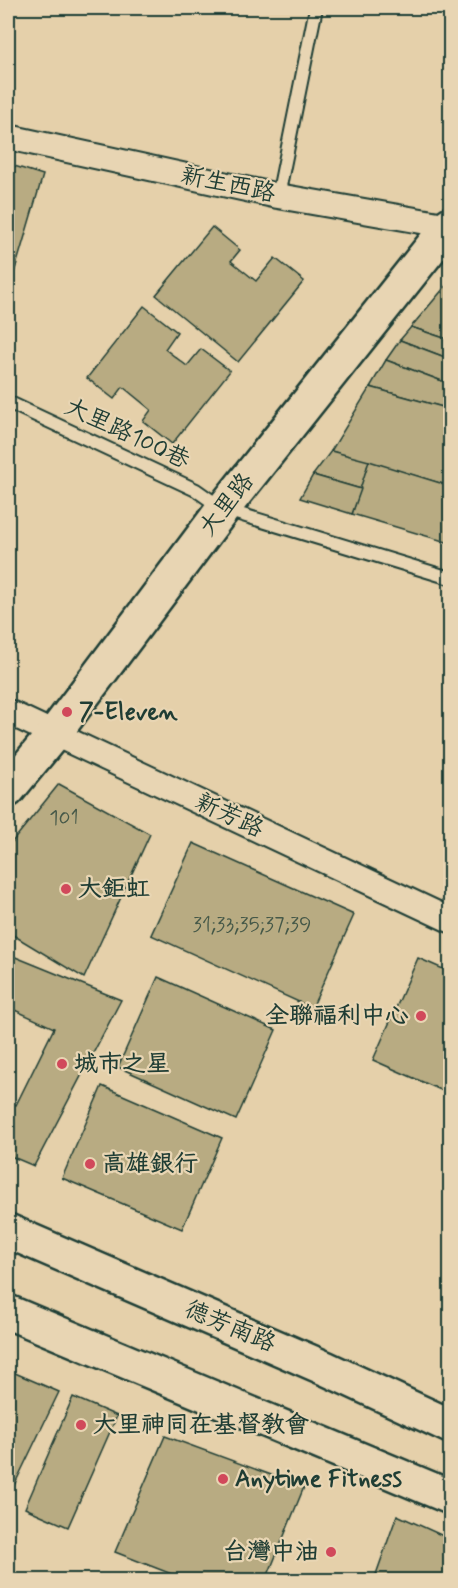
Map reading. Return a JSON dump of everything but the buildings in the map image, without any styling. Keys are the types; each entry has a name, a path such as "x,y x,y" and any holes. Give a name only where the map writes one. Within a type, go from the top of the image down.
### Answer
{"street":[{"name":"新生西路","path":"8,137 278,196 450,225"},
{"name":"大里路","path":"8,789 54,734 223,508 450,225"},
{"name":"新芳路","path":"8,712 450,920"},
{"name":"德芳南路","path":"8,1231 327,1369 450,1426"},
{"path":"8,1312 450,1497"}],"lane":[{"path":"278,196 316,8"},
{"name":"大里路100巷","path":"10,403 196,490 223,508 450,578"}],"place":[{"name":"7-Eleven","path":"67,712"},
{"name":"大鉅虹","path":"66,889"},
{"name":"全聯福利中心","path":"421,1016"},
{"name":"城市之星","path":"62,1064"},
{"name":"高雄銀行","path":"90,1164"},
{"name":"大里神同在基督教會","path":"81,1425"},
{"name":"Anytime Fitness","path":"223,1479"},
{"name":"台灣中油","path":"331,1552"}]}
